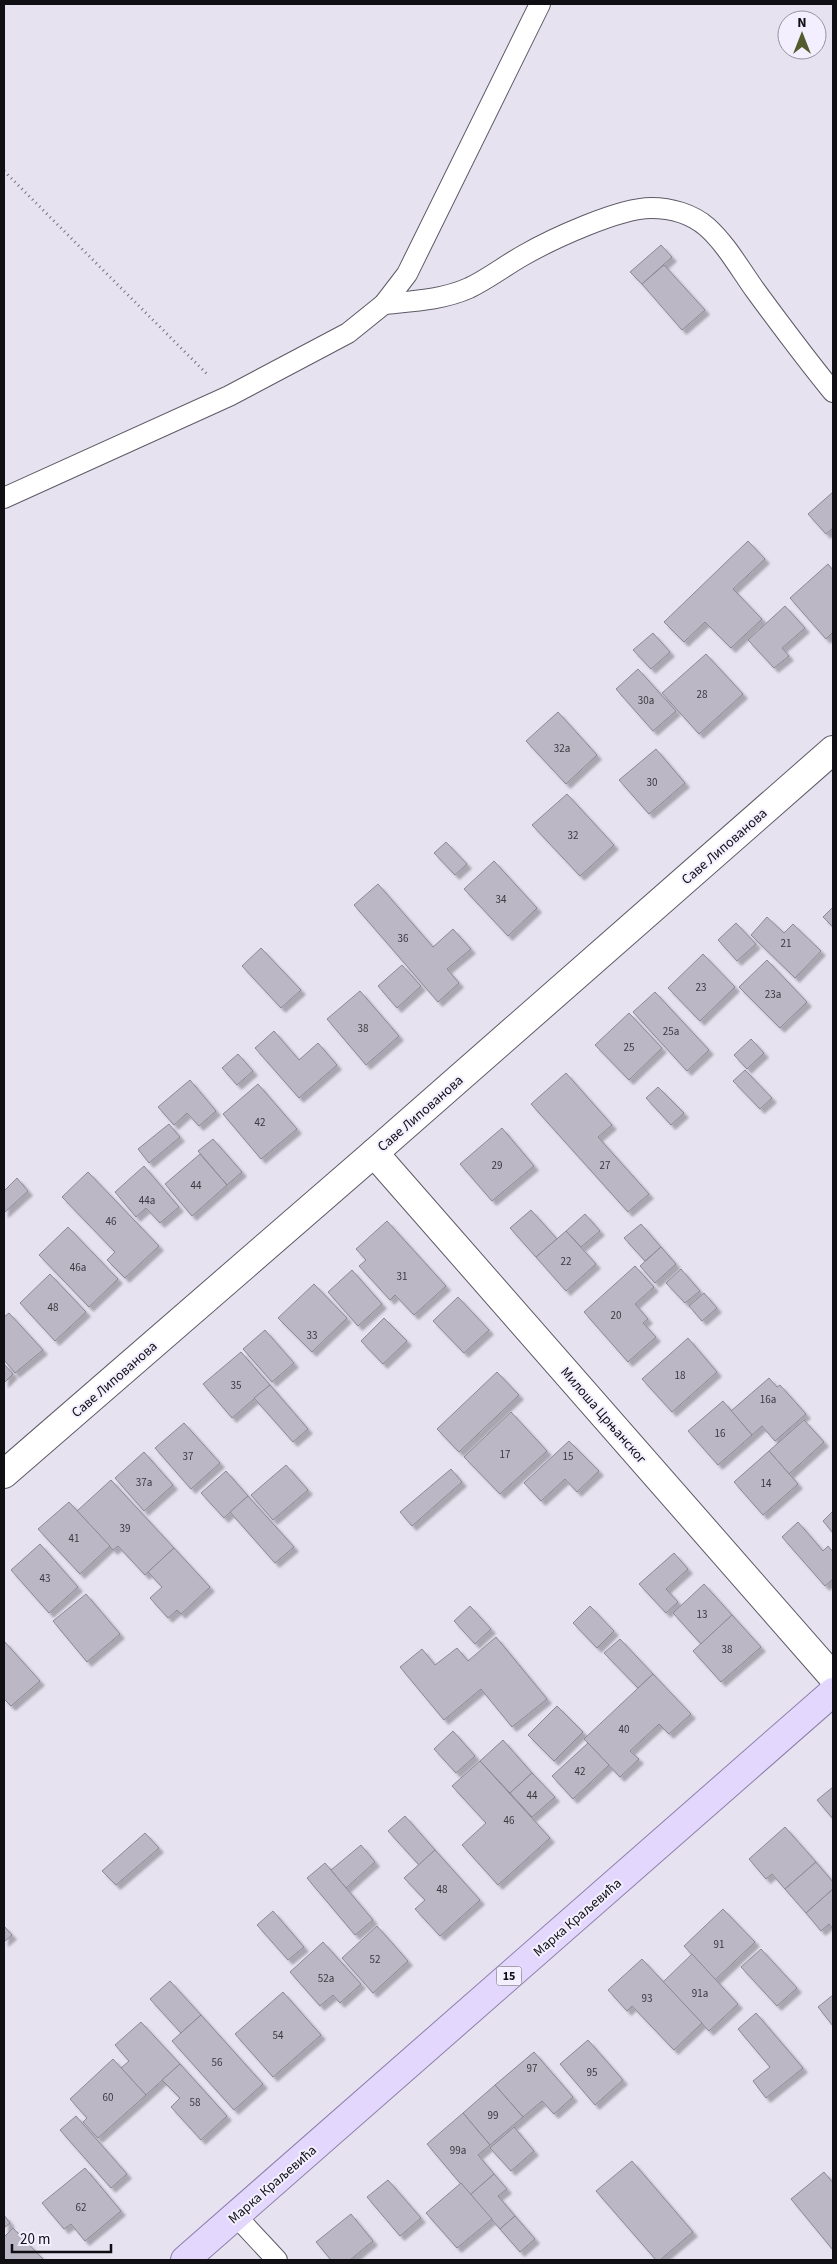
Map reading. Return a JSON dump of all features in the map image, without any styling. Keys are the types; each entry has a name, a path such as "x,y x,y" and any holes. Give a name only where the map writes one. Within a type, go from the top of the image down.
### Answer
{"main road":[{"name":"Марка Краљевића","path":"185,2260 833,1692"}],"street":[{"name":"Саве Липованова","path":"4,1474 374,1153 833,750"},
{"name":"Милоша Црњанског","path":"374,1153 833,1677"}],"lane":[{"path":"4,498 229,396 348,333 384,304 407,274 540,4"},
{"path":"384,304 449,295 470,287 526,254 564,235 634,210 664,208 693,218 716,236 778,322 833,392"},
{"path":"236,2216 277,2260"}],"path":[{"path":"4,171 229,396"}],"building":[{"path":"661,245 672,257 642,284 630,272"},
{"path":"664,265 705,310 682,330 642,284"},
{"path":"833,492 833,528 826,534 808,514"},
{"path":"748,541 765,559 733,589 762,619 731,648 705,622 684,642 664,622"},
{"path":"828,564 833,570 833,632 826,639 790,598"},
{"path":"785,606 805,628 782,648 789,656 774,668 748,640"},
{"path":"653,633 670,652 651,669 633,650"},
{"path":"706,654 743,694 699,734 662,693"},
{"path":"638,669 676,711 653,731 616,689"},
{"path":"558,712 597,755 566,784 526,741"},
{"path":"656,749 685,783 649,814 619,780"},
{"path":"567,794 614,845 580,876 532,825"},
{"path":"446,842 467,864 455,875 434,853"},
{"path":"494,861 537,908 508,936 464,889"},
{"path":"378,884 433,947 453,929 471,949 447,969 459,983 438,1002 354,905"},
{"path":"833,907 833,927 823,917"},
{"path":"767,917 784,933 793,924 821,951 795,978 751,935"},
{"path":"736,923 756,944 737,961 718,940"},
{"path":"261,948 301,990 281,1008 242,966"},
{"path":"703,954 735,987 700,1021 668,988"},
{"path":"767,960 807,1002 780,1028 739,987"},
{"path":"402,965 421,986 397,1008 378,986"},
{"path":"360,991 399,1036 366,1065 327,1019"},
{"path":"655,992 709,1050 687,1071 633,1012"},
{"path":"629,1013 662,1048 629,1080 595,1045"},
{"path":"274,1031 299,1060 318,1043 337,1065 299,1098 255,1048"},
{"path":"751,1039 764,1053 747,1069 734,1055"},
{"path":"238,1054 253,1071 237,1085 222,1068"},
{"path":"745,1070 772,1098 760,1109 733,1081"},
{"path":"566,1073 612,1125 598,1137 649,1194 628,1212 531,1104"},
{"path":"190,1080 216,1111 199,1126 187,1113 174,1125 158,1107"},
{"path":"258,1084 297,1129 261,1159 223,1114"},
{"path":"658,1087 684,1113 671,1125 646,1098"},
{"path":"169,1124 180,1137 149,1163 138,1149"},
{"path":"502,1128 534,1166 492,1201 460,1164"},
{"path":"213,1139 242,1172 227,1185 198,1151"},
{"path":"200,1154 227,1185 192,1216 165,1184"},
{"path":"144,1166 179,1207 160,1223 146,1208 136,1217 115,1192"},
{"path":"88,1172 159,1246 125,1278 107,1260 115,1252 62,1197"},
{"path":"17,1178 28,1191 4,1213 4,1191"},
{"path":"531,1210 557,1239 536,1257 510,1228"},
{"path":"585,1214 600,1231 581,1247 566,1231"},
{"path":"387,1221 446,1286 414,1315 395,1295 390,1300 359,1266 366,1260 356,1249"},
{"path":"641,1224 661,1247 645,1261 624,1238"},
{"path":"68,1227 118,1279 89,1307 39,1255"},
{"path":"566,1231 596,1264 566,1291 536,1257"},
{"path":"661,1247 676,1264 655,1283 640,1266"},
{"path":"635,1266 654,1287 635,1304 648,1319 643,1323 656,1337 628,1362 584,1312"},
{"path":"681,1269 700,1291 685,1303 666,1283"},
{"path":"352,1270 382,1304 358,1326 328,1292"},
{"path":"50,1274 86,1312 55,1341 20,1303"},
{"path":"314,1284 347,1318 312,1352 278,1318"},
{"path":"704,1293 717,1308 702,1321 689,1306"},
{"path":"458,1297 489,1330 464,1353 433,1321"},
{"path":"9,1313 43,1350 15,1373 4,1360 4,1317"},
{"path":"384,1318 407,1341 383,1364 361,1341"},
{"path":"265,1330 294,1363 272,1382 243,1349"},
{"path":"688,1338 717,1372 672,1412 642,1379"},
{"path":"241,1352 270,1385 232,1418 203,1384"},
{"path":"4,1364 13,1374 4,1383"},
{"path":"497,1372 519,1395 459,1452 437,1429"},
{"path":"769,1378 777,1387 780,1385 806,1414 775,1441 762,1426 752,1435 731,1411"},
{"path":"270,1385 308,1429 293,1442 254,1398"},
{"path":"723,1401 752,1435 718,1465 688,1431"},
{"path":"511,1412 547,1451 500,1494 464,1457"},
{"path":"804,1420 824,1442 789,1474 769,1451"},
{"path":"184,1423 220,1463 191,1489 155,1448"},
{"path":"569,1441 599,1471 577,1492 565,1479 541,1501 524,1483"},
{"path":"769,1451 798,1484 763,1515 734,1482"},
{"path":"144,1452 173,1485 144,1511 115,1478"},
{"path":"286,1465 308,1490 273,1520 251,1495"},
{"path":"451,1469 462,1482 412,1526 400,1512"},
{"path":"226,1471 248,1496 224,1518 201,1493"},
{"path":"111,1480 174,1548 145,1575 118,1546 113,1550 77,1511"},
{"path":"248,1496 294,1547 275,1563 230,1512"},
{"path":"69,1502 110,1546 80,1574 38,1529"},
{"path":"833,1511 833,1533 823,1521"},
{"path":"798,1522 823,1551 828,1546 833,1552 833,1579 825,1586 782,1537"},
{"path":"40,1544 78,1587 49,1613 11,1570"},
{"path":"174,1548 210,1587 181,1614 177,1610 168,1618 150,1598 162,1587 148,1572"},
{"path":"674,1553 688,1569 666,1589 678,1602 666,1613 639,1584"},
{"path":"704,1584 732,1615 701,1644 673,1613"},
{"path":"86,1594 120,1634 87,1662 53,1621"},
{"path":"470,1606 491,1629 475,1644 454,1621"},
{"path":"590,1606 614,1631 597,1648 573,1623"},
{"path":"732,1615 761,1647 721,1682 693,1651"},
{"path":"496,1637 547,1699 512,1727 481,1689 444,1720 400,1667 422,1649 435,1665 457,1648 468,1661"},
{"path":"620,1639 653,1674 638,1688 604,1653"},
{"path":"4,1641 40,1681 11,1706 4,1699"},
{"path":"653,1674 691,1714 669,1734 659,1724 630,1751 639,1759 620,1777 584,1739"},
{"path":"557,1706 583,1732 554,1761 528,1735"},
{"path":"453,1731 475,1756 456,1773 434,1749"},
{"path":"503,1740 532,1773 510,1793 480,1761"},
{"path":"588,1743 609,1765 573,1799 552,1776"},
{"path":"480,1761 550,1838 498,1885 462,1845 486,1823 452,1786"},
{"path":"532,1773 555,1797 532,1817 510,1793"},
{"path":"833,1787 833,1819 817,1800"},
{"path":"405,1816 435,1850 419,1865 388,1831"},
{"path":"785,1827 816,1862 785,1889 772,1874 766,1879 749,1859"},
{"path":"145,1833 159,1848 116,1885 102,1871"},
{"path":"361,1845 375,1862 346,1888 331,1870"},
{"path":"435,1850 480,1900 440,1936 415,1909 425,1900 404,1878"},
{"path":"816,1862 833,1882 833,1889 806,1913 785,1889"},
{"path":"325,1863 373,1920 355,1935 307,1878"},
{"path":"833,1889 833,1929 829,1924 821,1931 806,1913"},
{"path":"723,1909 755,1942 715,1980 684,1946"},
{"path":"273,1911 304,1947 288,1960 257,1925"},
{"path":"4,1926 12,1935 4,1942"},
{"path":"377,1926 408,1961 373,1993 342,1958"},
{"path":"323,1942 361,1984 340,2003 333,1995 320,2006 290,1972"},
{"path":"761,1949 797,1988 777,2006 741,1967"},
{"path":"692,1954 738,2004 709,2031 663,1982"},
{"path":"642,1959 702,2023 674,2050 632,2006 627,2011 608,1990"},
{"path":"170,1981 201,2015 181,2033 150,1999"},
{"path":"283,1992 321,2035 273,2077 235,2034"},
{"path":"833,1995 833,2026 818,2007"},
{"path":"756,2013 803,2068 766,2098 753,2081 770,2067 738,2029"},
{"path":"201,2015 263,2084 234,2110 172,2041"},
{"path":"141,2022 180,2064 146,2095 121,2068 129,2061 115,2045"},
{"path":"588,2040 623,2080 595,2105 560,2064"},
{"path":"534,2052 573,2097 554,2114 542,2101 523,2117 495,2085"},
{"path":"113,2059 146,2095 98,2138 83,2122 87,2118 70,2099"},
{"path":"180,2064 227,2116 201,2140 171,2107 180,2098 162,2080"},
{"path":"495,2085 523,2117 490,2145 463,2113"},
{"path":"463,2113 490,2145 478,2155 494,2174 470,2195 427,2144"},
{"path":"76,2116 127,2174 111,2188 60,2130"},
{"path":"514,2127 534,2151 511,2171 490,2148"},
{"path":"632,2161 693,2232 660,2260 656,2260 596,2191"},
{"path":"85,2168 121,2211 85,2241 71,2224 64,2229 42,2203"},
{"path":"824,2172 833,2183 833,2250 791,2199"},
{"path":"494,2174 507,2189 498,2196 515,2216 500,2229 470,2195"},
{"path":"388,2180 421,2218 400,2236 367,2197"},
{"path":"461,2183 492,2219 457,2248 426,2213"},
{"path":"351,2214 373,2241 350,2260 331,2260 316,2242"},
{"path":"4,2215 10,2223 4,2228"},
{"path":"515,2216 535,2239 520,2252 500,2229"},
{"path":"13,2228 44,2260 4,2260 4,2237"}]}
